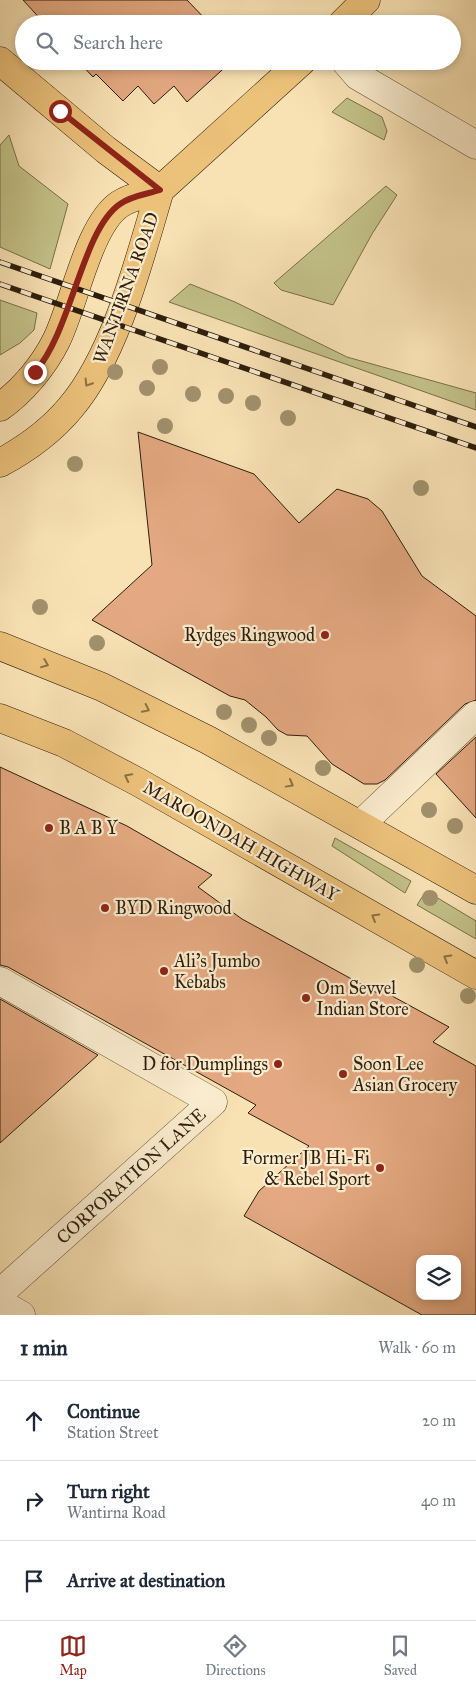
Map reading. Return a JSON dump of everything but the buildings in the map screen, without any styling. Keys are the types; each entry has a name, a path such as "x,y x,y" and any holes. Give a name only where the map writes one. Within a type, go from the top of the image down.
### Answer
{"main road":[{"path":"351,15 366,0"},
{"path":"0,61 106,150 160,190"},
{"name":"WANTIRNA ROAD","path":"0,407 35,372 53,346 94,239 110,214 119,204 131,198 160,190 292,70"},
{"name":"WANTIRNA ROAD","path":"0,463 30,444 62,418 80,396 95,373 113,334 160,190"},
{"path":"5,644 102,687 208,740 476,890"},
{"name":"MAROONDAH HIGHWAY","path":"0,718 64,743 138,782 476,975"}],"street":[{"path":"353,70 358,76 476,145"},
{"path":"361,824 476,715"},
{"name":"CORPORATION LANE","path":"0,981 213,1102 0,1293"},
{"path":"0,1303 21,1315"}],"shaded area":[{"path":"347,98 382,117 387,131 384,140 332,112"},
{"path":"9,135 19,166 68,204 50,269 0,247 0,145"},
{"path":"386,186 397,195 372,234 333,305 281,290 274,283"},
{"path":"190,284 235,302 347,357 476,393 476,410 169,302"},
{"path":"0,300 37,313 34,330 20,343 0,355"},
{"path":"335,838 411,881 405,893 332,846"},
{"path":"426,891 476,921 476,939 417,905"}],"railway":[{"path":"0,262 476,427"},
{"path":"0,284 476,448"}],"place":[{"name":"Rydges Ringwood","path":"325,635"},
{"name":"B A B Y","path":"49,828"},
{"name":"BYD Ringwood","path":"105,908"},
{"name":"Ali's Jumbo Kebabs","path":"164,971"},
{"name":"Om Sevvel Indian Store","path":"306,998"},
{"name":"D for Dumplings","path":"278,1064"},
{"name":"Soon Lee Asian Grocery","path":"343,1074"},
{"name":"Former JB Hi-Fi & Rebel Sport","path":"380,1168"}],"route":[{"path":"35,372 62,328 94,239 110,214 119,204 131,198 160,190 106,150 60,111"}]}
